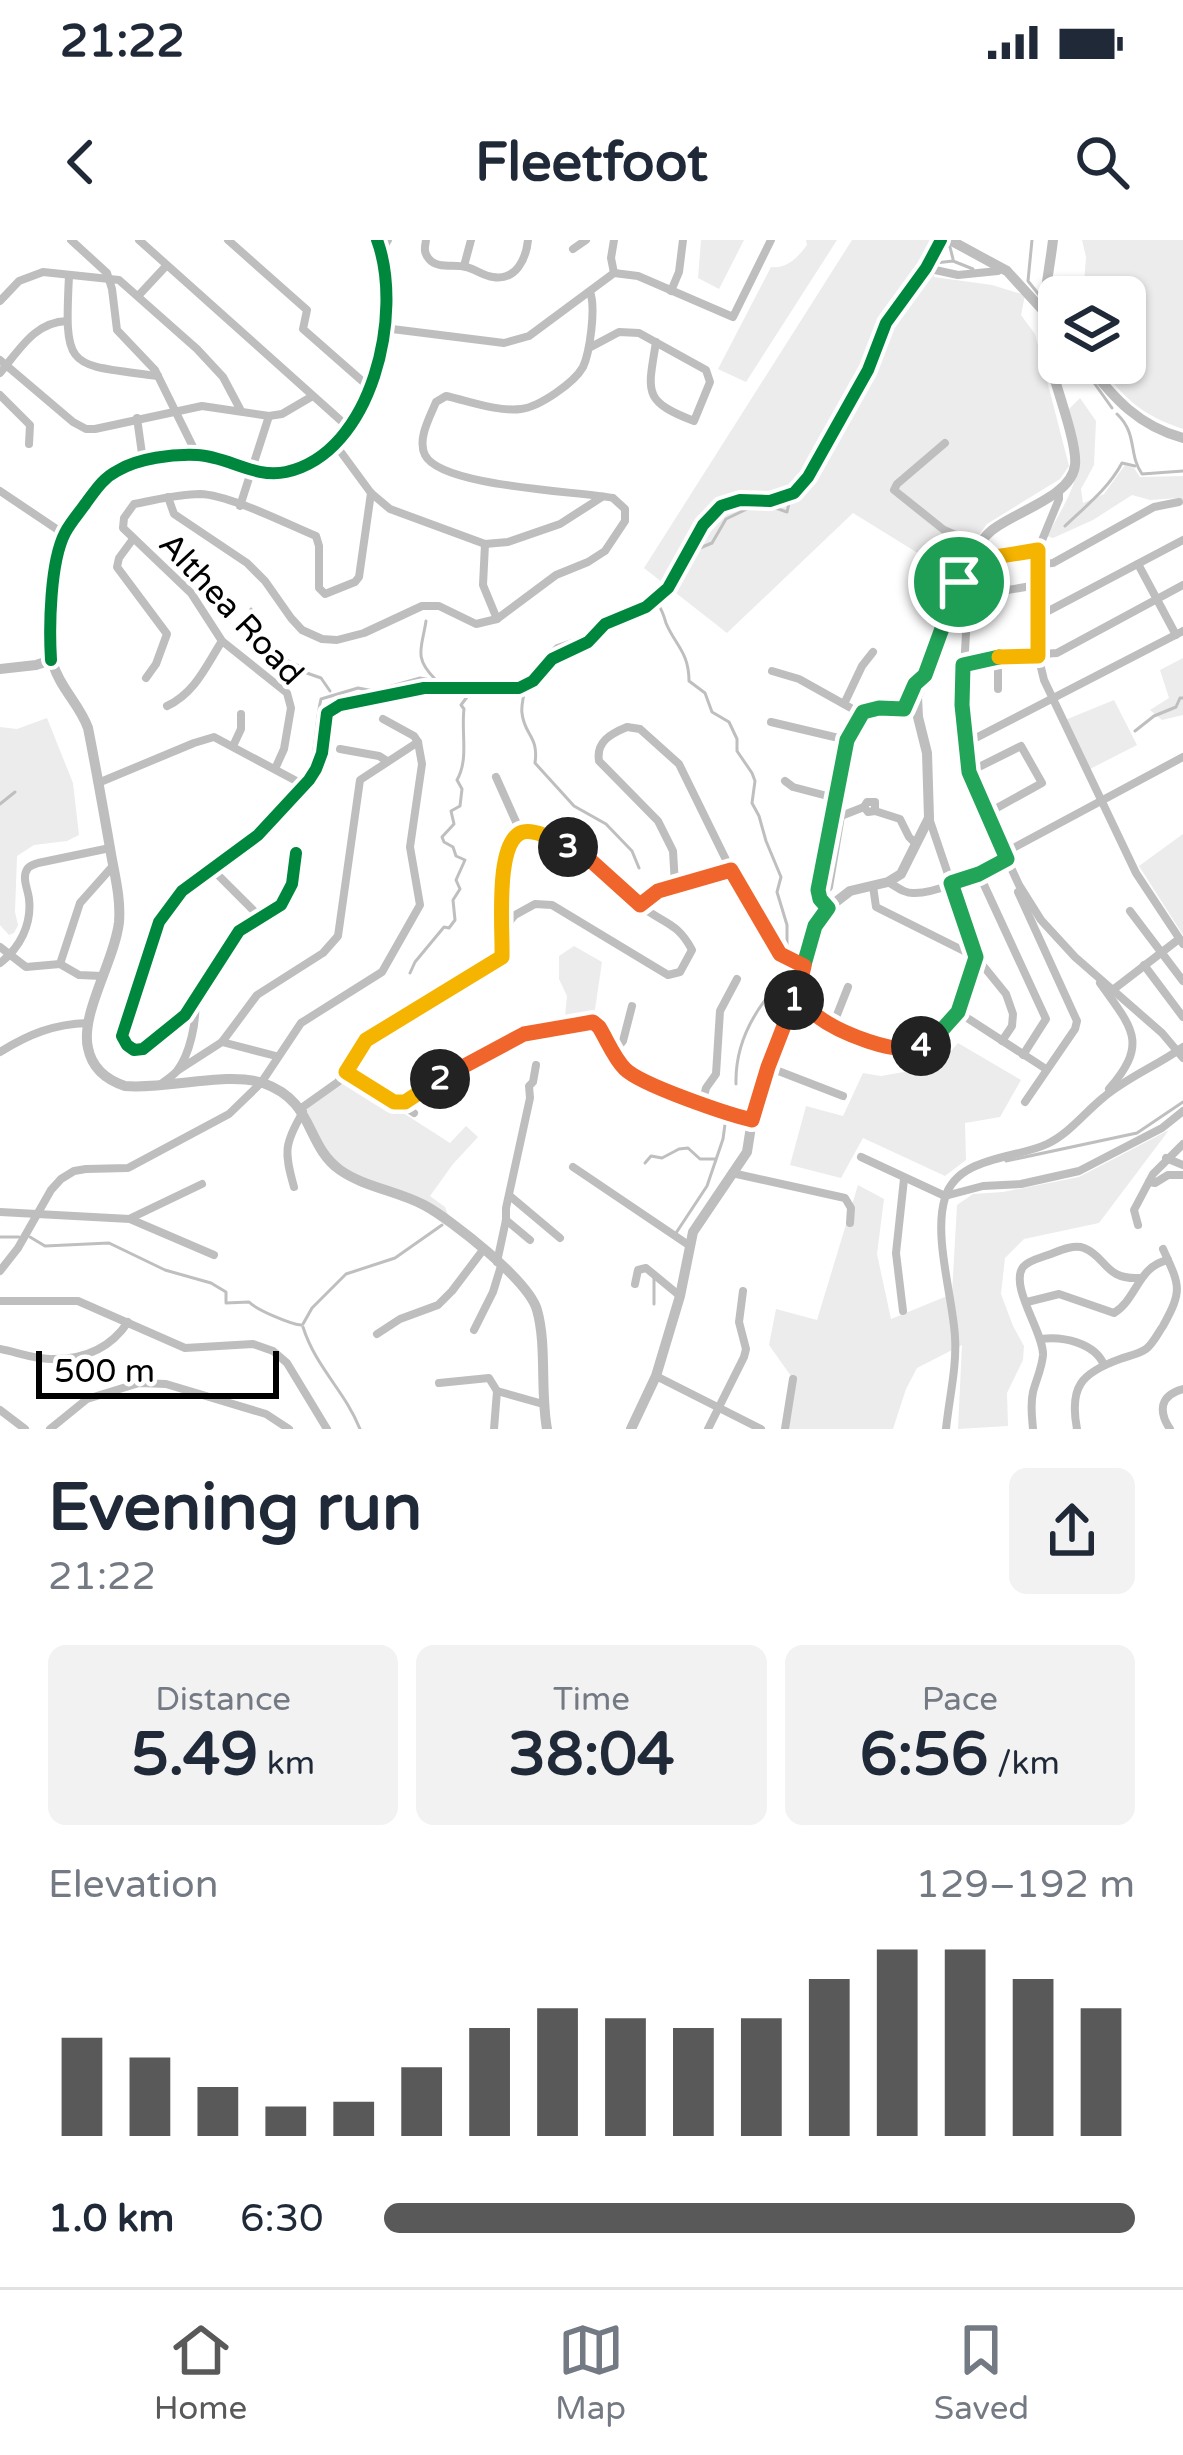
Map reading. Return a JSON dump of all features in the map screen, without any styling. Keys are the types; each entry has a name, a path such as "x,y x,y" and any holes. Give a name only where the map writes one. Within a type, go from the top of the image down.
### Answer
{"main road":[{"path":"946,240 1003,268 1038,296"},
{"path":"1046,276 1053,240"},
{"path":"382,244 385,328 360,411 334,444 287,472 253,470 197,455 143,461 106,478 64,534 48,598 51,660 86,720 119,920 88,1023 88,1052 106,1077 131,1087 261,1083 302,1110 325,1156 339,1169 446,1219 523,1285 536,1307 547,1429"},
{"path":"631,1429 656,1376 699,1222 747,1152 768,1067 798,992 824,904 901,874 929,818 927,753 917,697 959,582 993,530 1059,490 1072,476 1075,457 1056,384"},
{"path":"1103,384 1132,415 1183,438"},
{"path":"0,667 51,660"}],"street":[{"path":"71,240 103,267 110,279 117,330 160,376 197,455"},
{"path":"139,240 349,428"},
{"path":"228,240 307,310 303,329 370,388"},
{"path":"426,240 428,258 437,264 464,266 494,278 520,266 528,240"},
{"path":"464,266 471,240"},
{"path":"573,249 586,240"},
{"path":"614,240 614,273"},
{"path":"671,291 683,240"},
{"path":"385,328 504,343 529,336 614,273 638,276 733,317 771,240"},
{"path":"296,853 292,884 281,905 239,931 185,1014 143,1049 134,1051 122,1036 159,922 182,891 259,835 304,784 316,769 327,713 340,705 424,688 519,688 533,681 552,659 588,642 605,624 646,607 668,588 703,525 721,506 740,500 770,501 794,493 808,477 868,370 886,323 946,240"},
{"path":"139,295 167,265"},
{"path":"926,268 969,276 998,272"},
{"path":"0,301 31,275 43,272 119,280 224,376 241,410"},
{"path":"69,276 70,349 80,361 90,367 160,376"},
{"path":"0,282 9,290"},
{"path":"168,497 174,514 247,563 265,580 291,619 322,639 364,632 422,606 439,606 476,624 497,619 556,575 605,551 625,521 625,509 619,500 604,496 476,480 434,466 423,453 422,438 441,398 512,409 534,406 577,374 588,349 590,292"},
{"path":"67,321 40,328 2,366 86,428 202,406 269,416 311,397"},
{"path":"588,349 620,332 639,333 656,342 706,370 710,382 694,421 668,411 652,393 656,342"},
{"path":"0,395 30,424 29,444"},
{"path":"240,506 269,416"},
{"path":"137,418 143,461"},
{"path":"945,443 894,490 962,540 959,582"},
{"path":"334,444 371,493 390,509 484,544 508,542 560,524 604,496"},
{"path":"1059,490 1038,550 1038,656 1052,700 1136,873 1181,942 1114,990"},
{"path":"0,491 64,534"},
{"name":"Althea Road","path":"275,769 291,708 287,693 222,640 190,593 123,528 129,509 168,497 204,494 316,536 319,588 325,594 359,577 371,493"},
{"path":"1038,564 1053,563 1154,507 1178,502"},
{"path":"133,539 117,567 167,634 146,678"},
{"path":"1037,617 1183,540"},
{"path":"484,544 483,585 497,619"},
{"path":"1038,550 970,561 963,665 965,743 969,772 986,814 1041,920 1181,1052 1104,1096"},
{"path":"965,743 1179,633 1138,564"},
{"path":"967,597 1037,585"},
{"path":"963,665 1068,648 1183,585"},
{"path":"167,706 193,689 222,640"},
{"path":"844,704 874,652"},
{"path":"998,657 998,689"},
{"path":"772,671 799,679 860,714"},
{"path":"824,904 818,890 847,740 860,714 879,708 901,710 925,675"},
{"path":"233,746 241,729 241,714"},
{"path":"0,1271 61,1179 74,1171 128,1168 229,1114 261,1083 301,1023 382,972 420,905 410,847 422,764 418,742 405,729 382,719"},
{"path":"771,722 847,740"},
{"path":"675,885 673,851 658,821 598,761 601,743 627,727 639,729 679,764 731,870 780,954 804,966"},
{"path":"98,783 214,737 304,784"},
{"path":"158,1085 222,1042 257,995 323,953 338,936 361,780 418,742"},
{"path":"969,772 1021,746 1042,783 986,814"},
{"path":"340,749 387,760"},
{"path":"888,882 911,894 979,874 1183,758"},
{"path":"496,777 521,832"},
{"path":"785,781 835,798"},
{"path":"824,904 841,816 873,801 875,811 900,819 916,844"},
{"path":"929,818 976,957 1006,994 1013,1014 1012,1026 1002,1041"},
{"path":"294,1187 285,1152 302,1110 338,1082 366,1040 502,957 503,929 506,848 521,832 553,839 589,859 640,905 683,933 692,950 680,972 668,975 552,905 535,904 503,929"},
{"path":"0,963 22,938 30,916 28,868 110,848"},
{"path":"60,964 80,903 113,866"},
{"path":"212,869 261,918"},
{"path":"640,905 658,891 731,870"},
{"path":"979,874 1046,1019 1023,1055"},
{"path":"873,885 876,907 976,957"},
{"path":"1019,885 1017,890 1077,1021 1025,1102"},
{"path":"1130,911 1183,981"},
{"path":"0,947 26,967 60,964 79,975 104,976"},
{"path":"798,992 813,1013 833,1025 911,1051 932,1041 958,1012 976,957"},
{"path":"1144,965 1183,1017"},
{"path":"946,1429 956,1343 946,1279 945,1196 957,1179 989,1160 1052,1142 1104,1096 1128,1065 1133,1053 1130,1027 1097,976"},
{"path":"702,1104 716,1074 720,1011 737,980"},
{"path":"833,1025 848,987"},
{"path":"177,1071 196,1018 195,1000"},
{"path":"614,1052 623,1041 632,1006"},
{"path":"958,1012 1046,1069"},
{"path":"185,1014 196,1018"},
{"path":"399,1103 524,1034 593,1022 625,1070 752,1120"},
{"path":"0,1052 60,1024 88,1023"},
{"path":"222,1042 276,1056"},
{"path":"474,1330 494,1292 536,1065"},
{"path":"768,1067 842,1096"},
{"path":"346,1072 414,1113"},
{"path":"861,1157 945,1196 1079,1171 1146,1137 1183,1111"},
{"path":"1138,1225 1134,1210 1149,1182 1183,1144"},
{"path":"1166,1159 1183,1165"},
{"path":"573,1167 690,1246"},
{"path":"732,1173 845,1198 851,1208 850,1223"},
{"path":"1149,1182 1168,1174 1183,1175"},
{"path":"903,1311 896,1253 904,1179"},
{"path":"130,1219 202,1184"},
{"path":"510,1196 560,1238"},
{"path":"0,1212 130,1219 214,1255"},
{"path":"506,1220 530,1240"},
{"path":"1033,1429 1030,1405 1042,1356 1041,1340 1029,1317 1019,1280 1021,1270 1027,1262 1071,1247 1084,1248 1120,1276 1140,1278"},
{"path":"1077,1429 1073,1410 1081,1381 1104,1365 1148,1347 1178,1303 1178,1282 1163,1249"},
{"path":"377,1334 400,1319 438,1306 483,1250"},
{"path":"1027,1302 1059,1294 1114,1313 1129,1301 1140,1278 1156,1262 1168,1259"},
{"path":"635,1284 638,1270 646,1268 680,1296"},
{"path":"709,1429 746,1349 739,1322 743,1291"},
{"path":"0,1300 78,1301 185,1348 254,1344 273,1351 287,1363 327,1429"},
{"path":"0,1349 50,1359 98,1352 128,1322"},
{"path":"1041,1340 1055,1337 1092,1348 1104,1365"},
{"path":"656,1376 761,1429"},
{"path":"439,1383 490,1378 497,1391 494,1429"},
{"path":"785,1429 793,1378"},
{"path":"50,1429 87,1399 139,1383 166,1384 266,1414 289,1429"},
{"path":"1170,1429 1161,1414 1163,1406 1171,1393 1183,1389"},
{"path":"497,1391 543,1404"},
{"path":"0,1410 25,1429"}],"shaded area":[{"path":"701,240 744,240 719,289 698,278"},
{"path":"806,240 837,240 746,382 718,369 771,267 792,261 807,245"},
{"path":"852,240 930,240 934,277 1025,295 1021,315 1038,346 1038,384 1048,384 1069,466 1060,479 987,524 950,573 853,513 727,633 644,568"},
{"path":"1082,240 1183,240 1183,429 1134,404 1114,384 1146,384 1146,276 1085,276"},
{"path":"1080,398 1096,421 1094,465 1081,489 1083,503 1104,494 1125,465 1140,477 1183,476 1183,501 1132,495 1093,520 1053,538 1047,536 1076,475 1077,448 1068,410"},
{"path":"1183,658 1183,715 1162,720 1150,710 1169,698 1160,670"},
{"path":"1114,700 1137,745 1090,769 1065,720"},
{"path":"47,718 73,783 79,835 34,845 17,856 18,925 9,935 0,925 0,727 17,729"},
{"path":"1183,834 1183,935 1139,866"},
{"path":"574,946 602,962 593,1023 564,1026 567,996 559,979 559,956"},
{"path":"958,1043 1021,1080 1000,1117 965,1123 966,1160 945,1176 863,1138 841,1178 790,1165 806,1106 843,1116 863,1073 881,1076 938,1066"},
{"path":"344,1075 450,1143 466,1126 478,1137 430,1196 448,1215 339,1169 300,1109"},
{"path":"1169,1130 1099,1223 1024,1239 1005,1258 1001,1294 1024,1346 1023,1360 1007,1393 1008,1426 958,1429 962,1345 917,1368 893,1429 785,1429 793,1379 769,1345 776,1309 817,1320 858,1185 884,1199 877,1254 891,1319 952,1294 957,1205 973,1194 1079,1177"}],"waterway":[{"path":"1032,240 1028,281 1038,294"},
{"path":"946,245 953,259"},
{"path":"935,263 953,261 973,269"},
{"path":"791,489 870,355 875,331 913,280"},
{"path":"1095,384 1112,408"},
{"path":"1117,414 1128,429 1142,474 1183,471"},
{"path":"1065,526 1122,463 1135,466"},
{"path":"675,582 695,550 712,543 726,519 749,508 770,506 787,512 790,499"},
{"path":"607,630 652,610 665,594"},
{"path":"658,604 684,656 689,681 705,693 712,712 729,722 737,751 755,781 752,803 781,877 777,892 787,925 787,951"},
{"path":"251,609 260,640 301,671 321,678 330,691"},
{"path":"426,621 421,658 435,679"},
{"path":"513,685 525,680 556,646 591,634"},
{"path":"306,776 321,699 420,678 456,685"},
{"path":"466,684 504,684"},
{"path":"410,973 444,927 455,920 453,900 460,889 456,880 465,860 442,837 454,824 451,811 460,806 461,705 470,693"},
{"path":"524,693 522,713 535,747 535,763 574,806 606,824 632,851 639,868"},
{"path":"1135,731 1183,698"},
{"path":"0,804 15,792"},
{"path":"736,1084 746,1032 775,988 784,987 790,978 786,965"},
{"path":"1006,1161 1137,1133 1183,1102"},
{"path":"676,1233 707,1186 726,1117"},
{"path":"645,1163 651,1156 662,1158 688,1148 700,1159 715,1159"},
{"path":"303,1324 312,1308 346,1274 395,1258 442,1225"},
{"path":"0,1237 19,1237"},
{"path":"30,1237 45,1246 109,1243 165,1270 211,1283 226,1292 226,1303 249,1302 301,1325"},
{"path":"654,1276 654,1304"},
{"path":"303,1327 360,1429"}],"cycle path":[{"path":"51,660 52,595 60,545 108,477 145,460 188,455 263,472 286,472 316,460 341,438 360,409 383,340 384,270 377,240"},
{"path":"296,853 292,884 281,905 239,931 185,1015 143,1049 127,1045 122,1036 159,922 182,891 258,835 309,780 322,753 327,713 340,705 424,688 519,688 533,681 552,659 588,642 605,624 646,607 668,588 703,525 721,506 740,500 770,501 794,493 808,477 868,370 886,323 941,240"}],"route":[{"path":"959,582 925,675 915,684 904,709 863,712 847,740 818,890 828,908 815,926 798,992 752,1120 625,1070 593,1022 524,1034 405,1102 394,1102 346,1072 366,1040 502,957 506,848 521,832 553,839 589,859 640,905 658,891 731,870 780,954 804,966 798,992 813,1013 894,1049 911,1051 932,1041 958,1012 976,957 951,883 1007,859 969,772 963,665 998,657 1038,656 1038,550 970,561 959,582"}]}
